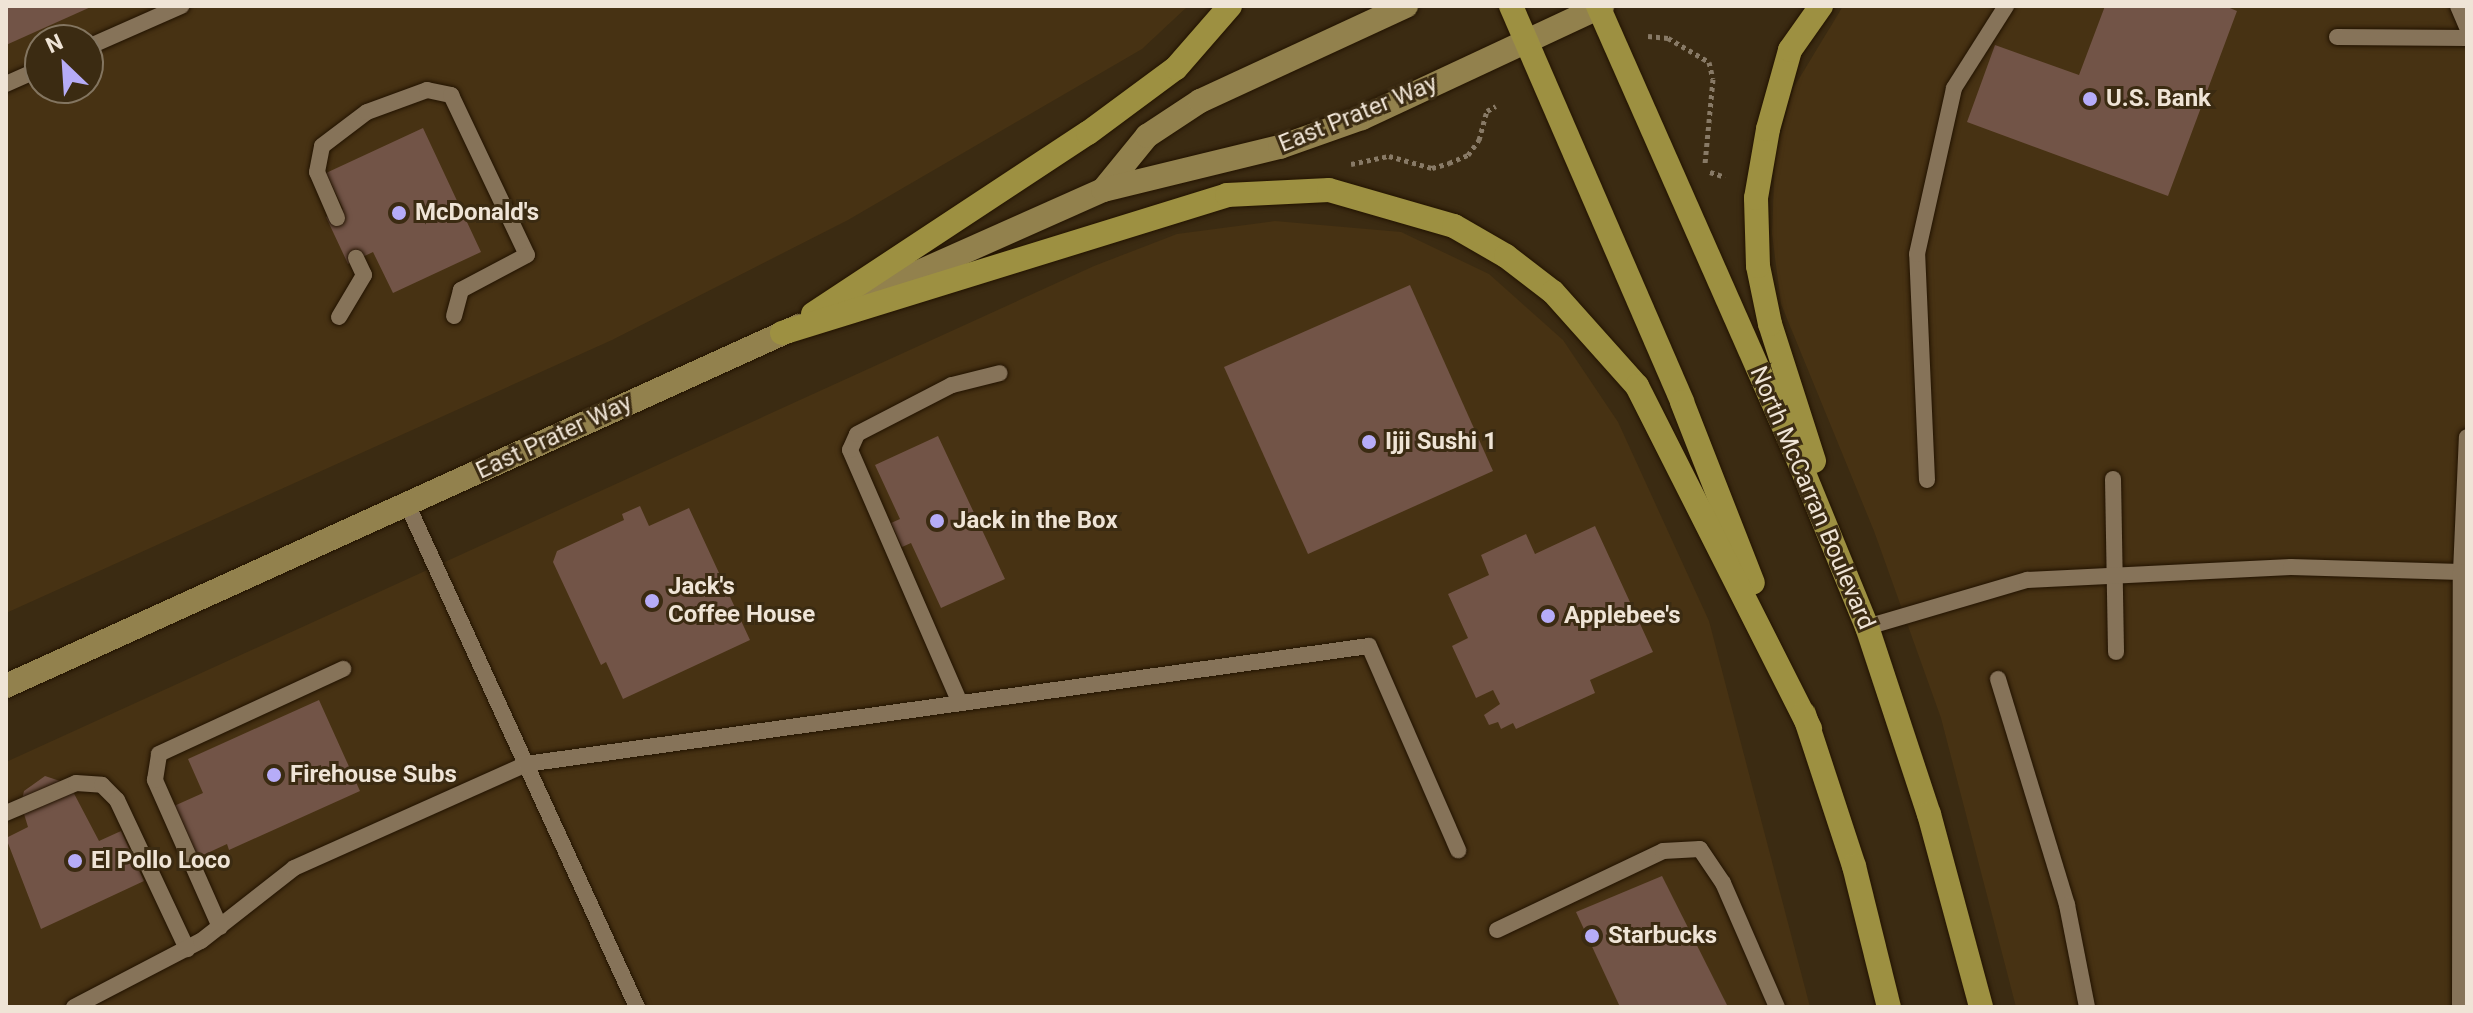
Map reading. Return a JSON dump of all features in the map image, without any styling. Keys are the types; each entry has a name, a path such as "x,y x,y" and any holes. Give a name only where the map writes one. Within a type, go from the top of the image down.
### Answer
{"main road":[{"path":"782,333 1088,133 1176,68 1230,6"},
{"name":"East Prater Way","path":"1103,190 1147,136 1200,101 1406,6"},
{"path":"1511,6 1682,402 1810,729 1854,866 1889,1007"},
{"name":"East Prater Way","path":"6,686 1103,190 1280,147 1362,118 1599,6"},
{"name":"North McCarran Boulevard","path":"1599,6 1867,627 1929,814 1981,1007"},
{"path":"1821,6 1790,50 1768,129 1756,198 1758,266 1770,324 1867,627"},
{"path":"782,333 1227,195 1329,190 1454,226 1506,256 1553,292 1637,386 1810,729"}],"lane":[{"path":"104,40 181,6"},
{"path":"1927,480 1917,254 1954,88 2006,6"},
{"path":"2458,6 2467,27"},
{"path":"2337,37 2467,38"},
{"path":"337,218 317,172 322,146 367,112 427,90 451,95 527,255 461,290 454,316"},
{"path":"339,317 364,275 356,258"},
{"path":"960,703 850,450 857,434 952,385 1000,373"},
{"path":"2460,1007 2461,572 2467,437"},
{"path":"2113,479 2111,576 2116,652"},
{"path":"407,504 637,1007"},
{"path":"1867,627 2027,580 2291,567 2461,572"},
{"path":"74,1007 187,949 294,868 526,764 1369,646 1458,850"},
{"path":"220,927 155,780 159,754 343,669"},
{"path":"1998,679 2067,905 2087,1007"},
{"path":"6,813 76,783 102,785 117,800 187,949"},
{"path":"1497,930 1663,851 1700,849 1723,883 1777,1007"}],"path":[{"path":"1648,36 1668,38 1709,62 1713,79 1705,165 1711,176 1725,177"},
{"path":"1347,169 1353,160 1389,156 1432,168 1468,155 1479,140 1487,111 1496,106"}],"shaded area":[{"path":"6,6 1188,6 1142,49 848,220 612,340 6,613"},
{"path":"1843,6 2467,6 2467,1007 2016,1007 1941,718 1874,531 1781,304 1772,234 1775,156 1794,87"},
{"path":"1275,221 1401,232 1489,274 1563,340 1618,422 1709,621 1810,1007 6,1007 6,762 1094,266 1177,234"}],"building":[{"path":"6,6 93,6 53,24 24,24 24,37 6,45"},
{"name":"U.S. Bank","path":"2105,6 2225,6 2237,11 2168,196 1967,122 1995,45 2079,75"},
{"name":"McDonald's","path":"423,128 481,252 393,293 373,252 348,264 326,217 343,209 326,173"},
{"name":"Ijji Sushi 1","path":"1410,285 1493,471 1308,554 1224,367"},
{"name":"Jack in the Box","path":"938,436 1005,579 941,608 911,543 902,547 891,523 900,519 875,465"},
{"name":"Jack's Coffee House","path":"640,506 649,526 689,508 750,640 623,699 606,662 601,665 553,562 557,551 624,520 622,514"},
{"name":"Applebee's","path":"1595,526 1653,652 1590,680 1595,693 1516,729 1513,723 1501,729 1498,722 1489,725 1484,715 1500,704 1493,690 1476,698 1452,646 1468,638 1448,594 1489,575 1481,555 1526,534 1535,554"},
{"name":"Firehouse Subs","path":"319,700 360,791 229,850 227,844 188,862 165,810 203,793 188,759"},
{"name":"El Pollo Loco","path":"45,776 69,784 99,841 121,831 144,881 41,929 6,838 28,827 21,804 24,791"},
{"path":"1662,876 1728,1007 1620,1007 1576,912"}],"place":[{"name":"U.S. Bank","path":"2090,99"},
{"name":"McDonald's","path":"399,213"},
{"name":"Ijji Sushi 1","path":"1369,442"},
{"name":"Jack in the Box","path":"937,521"},
{"name":"Jack's Coffee House","path":"652,601"},
{"name":"Applebee's","path":"1548,616"},
{"name":"Firehouse Subs","path":"274,775"},
{"name":"El Pollo Loco","path":"75,861"},
{"name":"Starbucks","path":"1592,936"}]}
